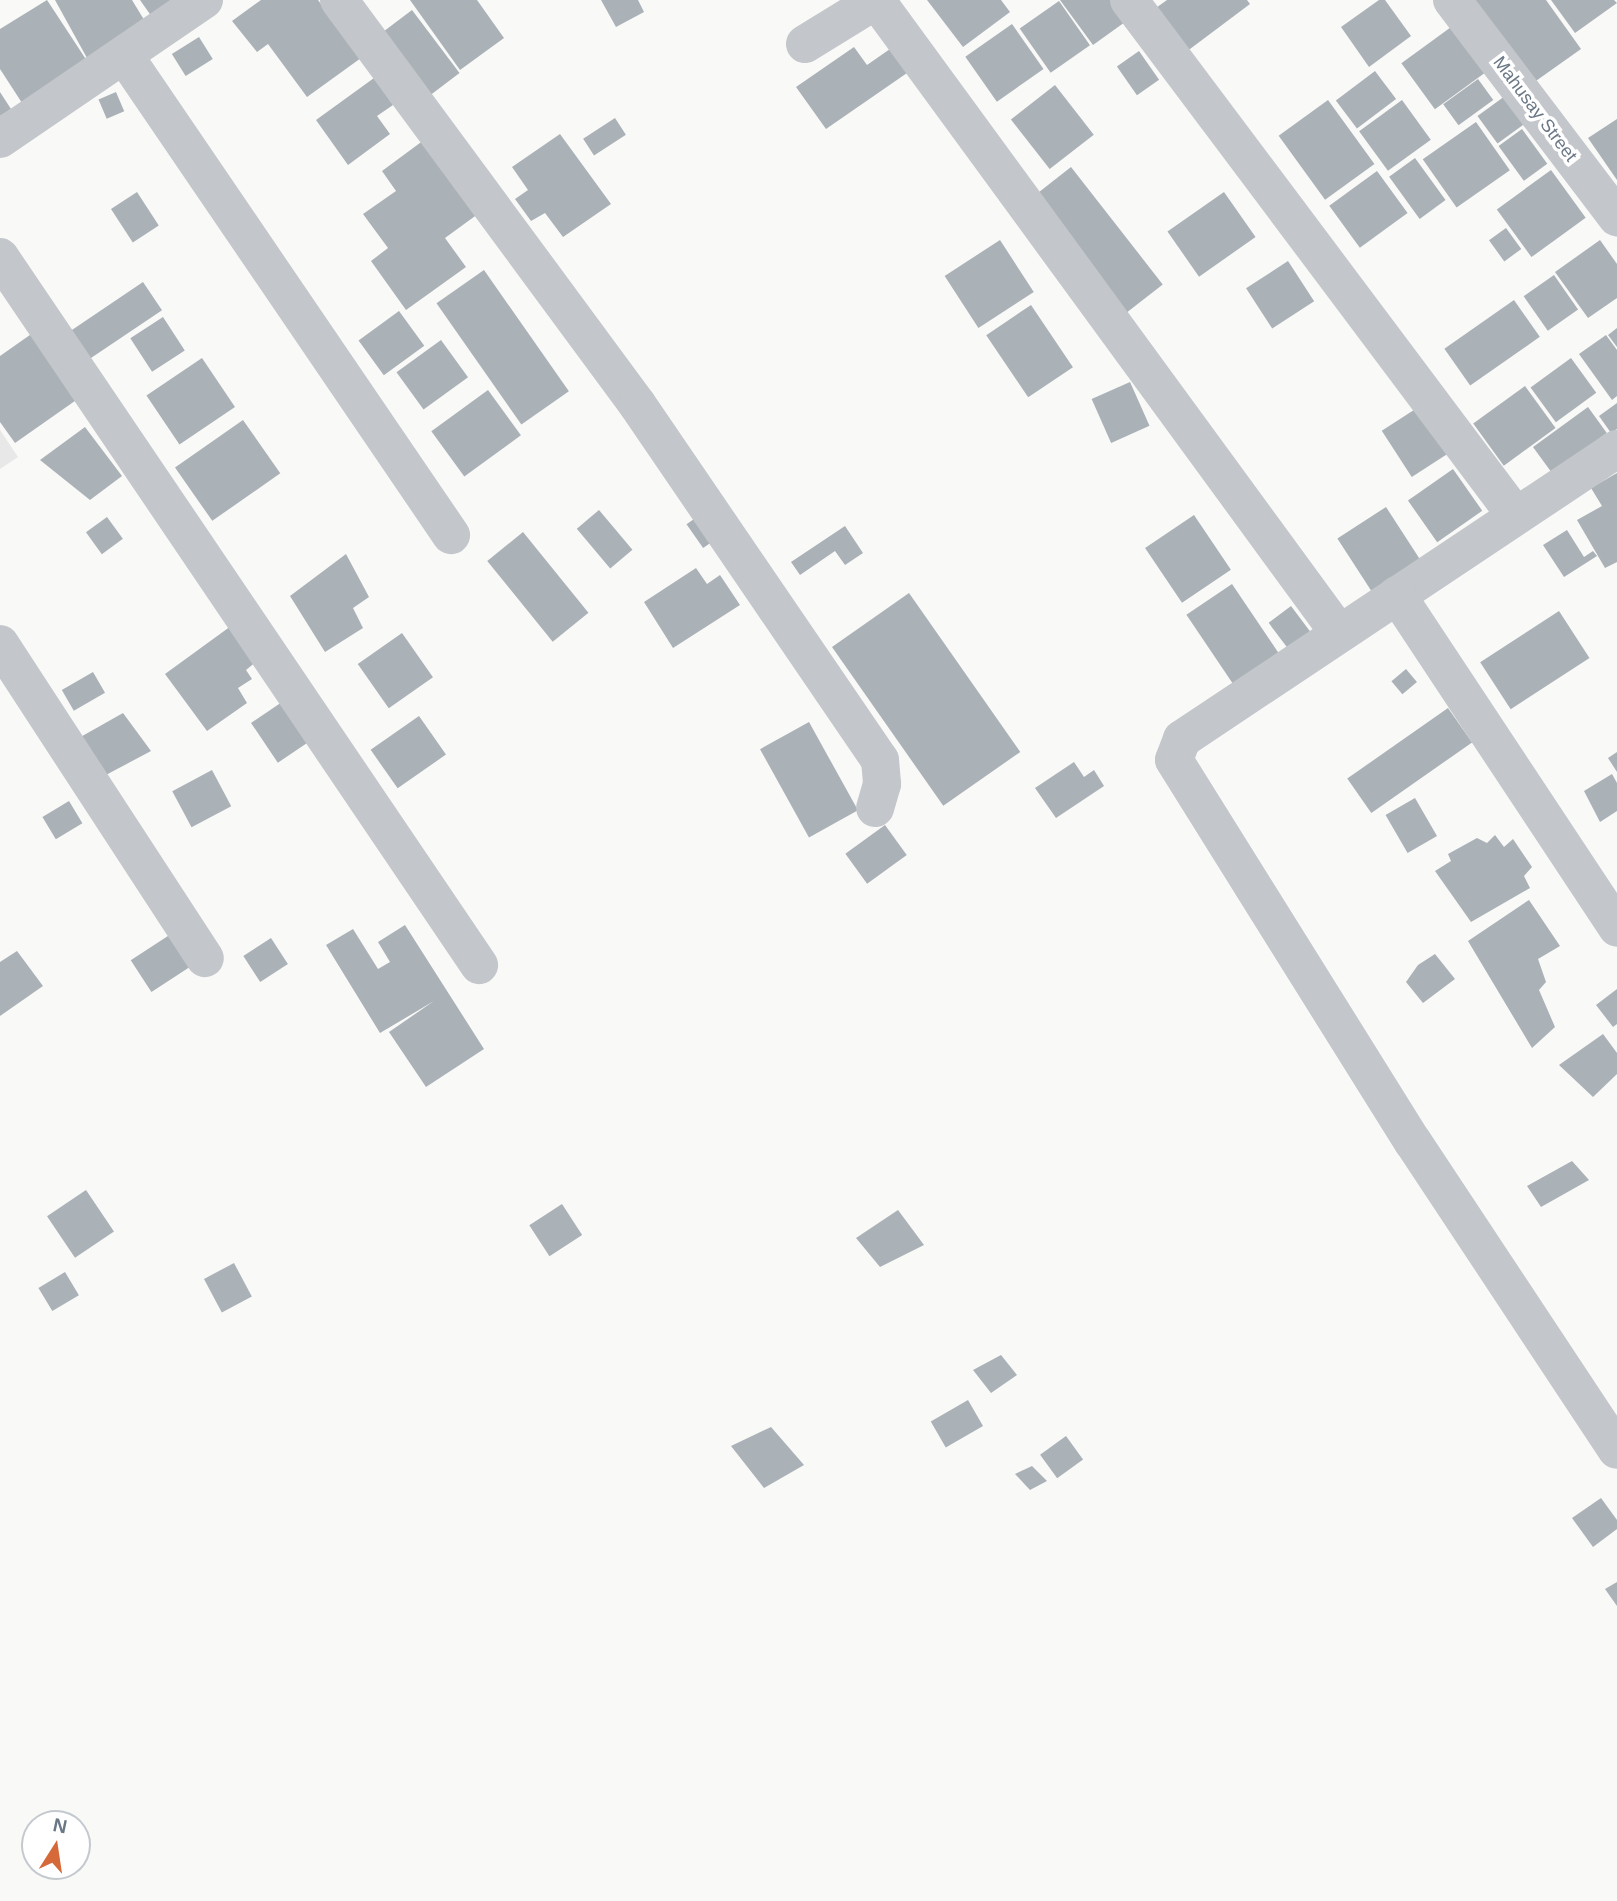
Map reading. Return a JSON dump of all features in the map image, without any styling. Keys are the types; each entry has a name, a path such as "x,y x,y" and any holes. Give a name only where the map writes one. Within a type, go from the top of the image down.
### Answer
{"street":[{"path":"0,139 204,0"},
{"path":"339,0 636,404 880,760 881,784 875,808"},
{"path":"805,44 875,0 1339,633"},
{"path":"1129,0 1516,516"},
{"name":"Mahusay Street","path":"1452,0 1617,217"},
{"path":"124,55 451,535"},
{"path":"0,257 479,965"},
{"path":"1617,449 1182,739 1174,760 1413,1142 1617,1450"},
{"path":"1397,594 1617,928"},
{"path":"0,644 205,958"}],"shaded area":[{"path":"0,430 18,457 0,469"}],"building":[{"path":"47,0 89,64 24,106 0,69 0,29"},
{"path":"55,0 132,0 146,23 87,58"},
{"path":"140,0 177,0 152,17"},
{"path":"261,0 318,0 361,58 307,97 268,44 257,52 232,21"},
{"path":"410,0 477,0 504,38 460,70"},
{"path":"601,0 638,0 644,12 616,27"},
{"path":"927,0 1001,0 1010,12 963,47"},
{"path":"1060,0 1120,0 1132,17 1093,45"},
{"path":"1167,0 1247,0 1250,4 1178,58 1146,15"},
{"path":"1379,0 1385,0 1411,36 1369,67 1341,27"},
{"path":"1473,0 1546,0 1581,49 1533,83"},
{"path":"1551,0 1614,0 1617,3 1575,33"},
{"path":"1059,1 1090,45 1051,73 1020,29"},
{"path":"412,10 460,73 421,102 374,39"},
{"path":"1458,22 1492,68 1435,109 1401,63"},
{"path":"1012,24 1044,69 997,102 965,57"},
{"path":"199,37 213,59 186,76 172,54"},
{"path":"854,47 867,65 890,49 907,73 826,129 796,87"},
{"path":"1139,51 1159,80 1137,95 1117,66"},
{"path":"1375,71 1396,99 1357,128 1336,100"},
{"path":"374,78 393,105 377,116 390,134 348,165 316,120"},
{"path":"1478,79 1493,100 1458,125 1443,104"},
{"path":"1055,85 1094,135 1050,169 1011,119"},
{"path":"0,92 11,109 0,116"},
{"path":"116,92 124,111 107,119 99,99"},
{"path":"1505,96 1525,124 1497,143 1477,116"},
{"path":"1328,100 1374,164 1325,200 1279,136"},
{"path":"1402,100 1431,140 1388,171 1359,131"},
{"path":"615,118 626,135 594,155 583,139"},
{"path":"1617,119 1617,180 1588,138"},
{"path":"1476,122 1510,170 1457,208 1423,159"},
{"path":"1522,129 1547,164 1524,181 1499,146"},
{"path":"560,134 611,204 563,237 545,213 531,221 515,199 528,190 512,167"},
{"path":"428,137 482,211 445,238 466,267 406,310 371,261 388,248 363,214 396,191 382,171"},
{"path":"1415,158 1446,200 1420,219 1389,177"},
{"path":"1071,167 1163,284 1121,317 1029,200"},
{"path":"1551,170 1586,218 1531,257 1497,209"},
{"path":"1377,171 1408,213 1360,248 1329,206"},
{"path":"137,192 159,226 133,242 111,209"},
{"path":"1224,192 1256,237 1199,277 1167,232"},
{"path":"1506,228 1521,249 1504,261 1489,240"},
{"path":"1000,240 1034,292 978,328 945,276"},
{"path":"1600,240 1617,264 1617,298 1588,318 1555,272"},
{"path":"1288,261 1314,301 1272,328 1246,288"},
{"path":"484,270 569,391 521,425 436,303"},
{"path":"1554,275 1578,309 1548,331 1524,296"},
{"path":"143,282 162,310 82,364 63,336"},
{"path":"1514,300 1540,337 1470,386 1444,349"},
{"path":"1031,305 1073,367 1028,397 986,335"},
{"path":"399,311 424,346 384,375 359,340"},
{"path":"163,317 185,351 152,372 130,338"},
{"path":"1617,328 1617,347 1608,335"},
{"path":"37,330 82,396 15,443 0,422 0,356"},
{"path":"1606,335 1617,350 1617,396 1612,400 1579,354"},
{"path":"441,340 468,377 424,410 397,372"},
{"path":"202,358 235,407 179,444 146,395"},
{"path":"1571,358 1596,393 1556,422 1531,387"},
{"path":"1130,382 1150,426 1111,443 1092,399"},
{"path":"1525,386 1556,428 1504,466 1473,424"},
{"path":"488,390 521,435 464,476 431,431"},
{"path":"1617,403 1617,429 1611,433 1599,416"},
{"path":"1588,407 1607,433 1552,473 1533,447"},
{"path":"1417,408 1447,454 1412,477 1382,431"},
{"path":"243,420 280,473 212,521 175,468"},
{"path":"85,427 122,476 90,500 40,460"},
{"path":"1453,469 1482,511 1437,542 1408,501"},
{"path":"1617,473 1617,562 1605,568 1577,520 1602,506 1591,488"},
{"path":"1386,507 1422,563 1374,595 1337,539"},
{"path":"599,510 632,550 610,568 577,529"},
{"path":"707,510 724,534 703,548 687,524"},
{"path":"1194,515 1231,570 1182,603 1145,548"},
{"path":"107,517 123,539 102,554 86,532"},
{"path":"845,526 863,553 845,565 835,551 800,575 791,562"},
{"path":"1567,530 1584,557 1593,551 1597,556 1564,577 1543,545"},
{"path":"523,532 588,613 553,642 487,561"},
{"path":"346,554 369,597 353,608 363,628 325,652 290,596"},
{"path":"696,568 707,584 720,575 740,605 673,648 644,602"},
{"path":"1232,584 1281,657 1236,688 1186,615"},
{"path":"909,593 1020,752 943,806 832,647"},
{"path":"1291,606 1314,637 1292,654 1269,623"},
{"path":"1559,611 1589,658 1511,709 1480,662"},
{"path":"231,626 257,661 246,670 252,679 238,688 247,703 207,731 165,674"},
{"path":"402,633 433,677 389,708 358,664"},
{"path":"1406,669 1417,682 1402,694 1391,681"},
{"path":"93,672 105,693 74,711 62,690"},
{"path":"285,700 312,740 278,763 251,723"},
{"path":"1448,708 1472,742 1371,813 1347,779"},
{"path":"123,713 151,751 104,776 77,739"},
{"path":"419,716 446,755 398,788 371,750"},
{"path":"809,722 858,810 809,837 760,749"},
{"path":"1617,752 1617,772 1608,758"},
{"path":"1074,762 1084,777 1094,770 1104,786 1056,818 1035,788"},
{"path":"212,770 231,806 192,827 172,791"},
{"path":"1612,774 1617,783 1617,811 1600,822 1584,791"},
{"path":"1415,798 1437,836 1408,853 1386,815"},
{"path":"69,801 82,823 56,839 42,817"},
{"path":"885,825 907,855 867,884 845,854"},
{"path":"1495,835 1504,847 1513,839 1532,867 1524,876 1530,888 1471,922 1435,871 1451,861 1448,854 1477,838 1487,843"},
{"path":"1529,900 1560,946 1538,959 1546,982 1539,990 1555,1027 1532,1048 1468,941"},
{"path":"405,925 484,1049 426,1087 389,1032 434,1001 380,1033 326,945 353,929 378,969 390,962 378,942"},
{"path":"171,934 192,966 151,992 131,960"},
{"path":"271,938 288,964 260,982 243,956"},
{"path":"17,951 43,986 0,1016 0,962"},
{"path":"1435,954 1455,979 1423,1003 1406,982 1418,965"},
{"path":"1617,989 1617,1024 1613,1027 1596,1005"},
{"path":"1603,1034 1617,1053 1617,1074 1593,1097 1559,1065"},
{"path":"1572,1161 1589,1180 1541,1207 1527,1186"},
{"path":"86,1190 114,1231 75,1258 47,1216"},
{"path":"562,1204 582,1235 549,1256 529,1225"},
{"path":"898,1210 924,1245 880,1267 856,1238"},
{"path":"234,1263 252,1297 222,1313 204,1279"},
{"path":"65,1272 79,1295 52,1311 38,1288"},
{"path":"1001,1355 1017,1375 991,1393 973,1370"},
{"path":"968,1400 983,1426 946,1447 931,1422"},
{"path":"771,1427 804,1465 764,1488 731,1446"},
{"path":"1066,1436 1083,1459 1057,1478 1040,1455"},
{"path":"1032,1466 1047,1481 1030,1490 1015,1474"},
{"path":"1601,1498 1617,1520 1617,1529 1593,1547 1572,1518"},
{"path":"1617,1582 1617,1606 1605,1589"}]}
